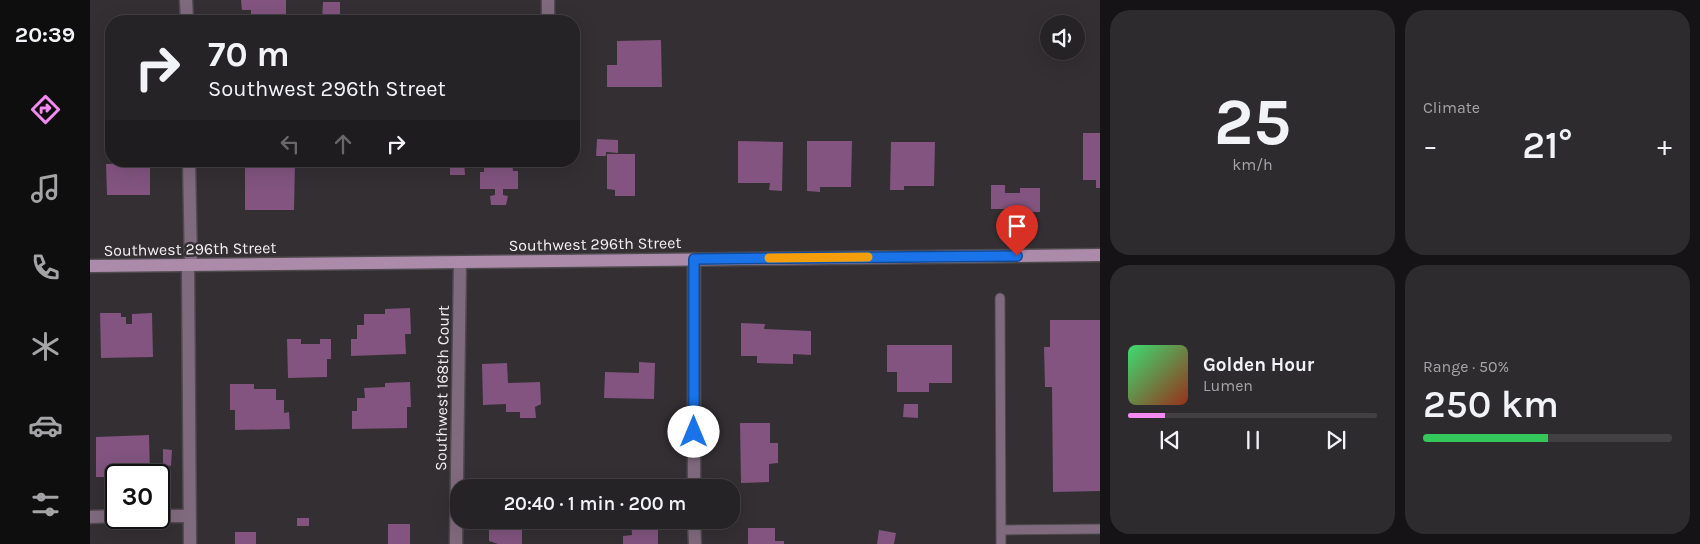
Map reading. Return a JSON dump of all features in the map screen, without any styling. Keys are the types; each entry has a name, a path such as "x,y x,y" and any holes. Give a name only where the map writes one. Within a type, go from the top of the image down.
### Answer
{"street":[{"path":"186,0 187,15"},
{"path":"548,0 548,15"},
{"path":"189,167 190,544"},
{"name":"Southwest 296th Street","path":"90,266 1100,255"},
{"path":"694,259 694,479"},
{"name":"Southwest 168th Court","path":"456,544 460,262"},
{"path":"90,516 105,516"},
{"path":"170,516 190,516"},
{"path":"694,529 695,544"}],"lane":[{"path":"1000,298 1001,544"},
{"path":"1001,530 1100,529"}],"building":[{"path":"241,0 286,0 286,15 245,15 251,14 251,10 242,10"},
{"path":"323,2 340,2 340,15 322,15"},
{"path":"661,40 662,87 607,87 607,65 617,65 617,41"},
{"path":"1083,133 1100,133 1100,188 1096,188 1096,180 1083,180"},
{"path":"597,139 618,140 618,153 606,152 606,156 596,156"},
{"path":"738,141 783,142 782,191 769,190 770,183 738,183"},
{"path":"807,141 852,141 851,187 820,187 820,192 807,191"},
{"path":"891,142 935,142 934,186 904,186 904,190 890,190"},
{"path":"607,154 635,154 635,196 615,196 615,190 607,189"},
{"path":"106,167 150,167 150,195 107,195"},
{"path":"245,167 295,167 294,210 245,210"},
{"path":"450,167 464,167 465,175 450,175"},
{"path":"484,167 513,167 513,171 518,171 518,189 503,189 503,195 508,196 506,205 491,205 490,196 495,195 495,189 480,189 480,172 484,172"},
{"path":"991,185 1005,185 1005,193 1020,193 1020,188 1040,188 1040,212 1030,212 1030,217 1021,217 1021,209 991,209"},
{"path":"410,308 411,334 405,334 406,354 351,356 351,339 357,339 357,325 364,325 364,314 385,314 385,309"},
{"path":"100,313 121,313 121,317 126,317 126,324 132,324 132,314 152,313 153,357 101,358"},
{"path":"1050,320 1100,320 1100,491 1053,492 1052,387 1045,387 1044,347 1050,347"},
{"path":"741,323 765,324 764,329 811,331 811,355 793,354 793,364 757,363 757,356 741,356"},
{"path":"287,339 301,339 301,344 320,344 320,339 331,339 331,359 327,359 327,377 288,378"},
{"path":"887,345 952,345 952,383 929,383 929,392 897,392 897,372 887,372"},
{"path":"639,362 655,363 654,399 604,398 605,372 639,373"},
{"path":"507,363 508,383 540,382 541,404 535,407 536,418 520,418 520,412 506,412 506,404 483,405 482,364"},
{"path":"410,382 411,407 407,407 407,428 352,429 352,411 357,411 357,398 365,398 364,388 385,387 385,383"},
{"path":"230,384 254,384 254,389 276,389 276,400 284,400 284,413 289,412 290,429 235,430 235,410 230,410"},
{"path":"904,404 918,404 918,418 903,417"},
{"path":"740,423 770,423 770,443 778,443 778,463 769,464 769,482 741,483"},
{"path":"149,435 150,464 105,464 105,477 96,477 96,437"},
{"path":"163,449 172,450 171,466 170,464 163,464"},
{"path":"297,518 309,518 309,526 297,526"},
{"path":"388,524 410,524 410,544 388,544"},
{"path":"748,528 775,528 775,541 784,541 784,544 748,544"},
{"path":"522,529 522,544 498,544 489,541 489,530"},
{"path":"632,529 658,529 658,544 623,544 623,536 632,535"},
{"path":"879,530 896,533 894,544 877,544"},
{"path":"235,532 256,532 256,544 235,544"}],"slow traffic":[{"path":"769,258 868,257"}],"route":[{"path":"694,432 694,259 1017,256"}]}
